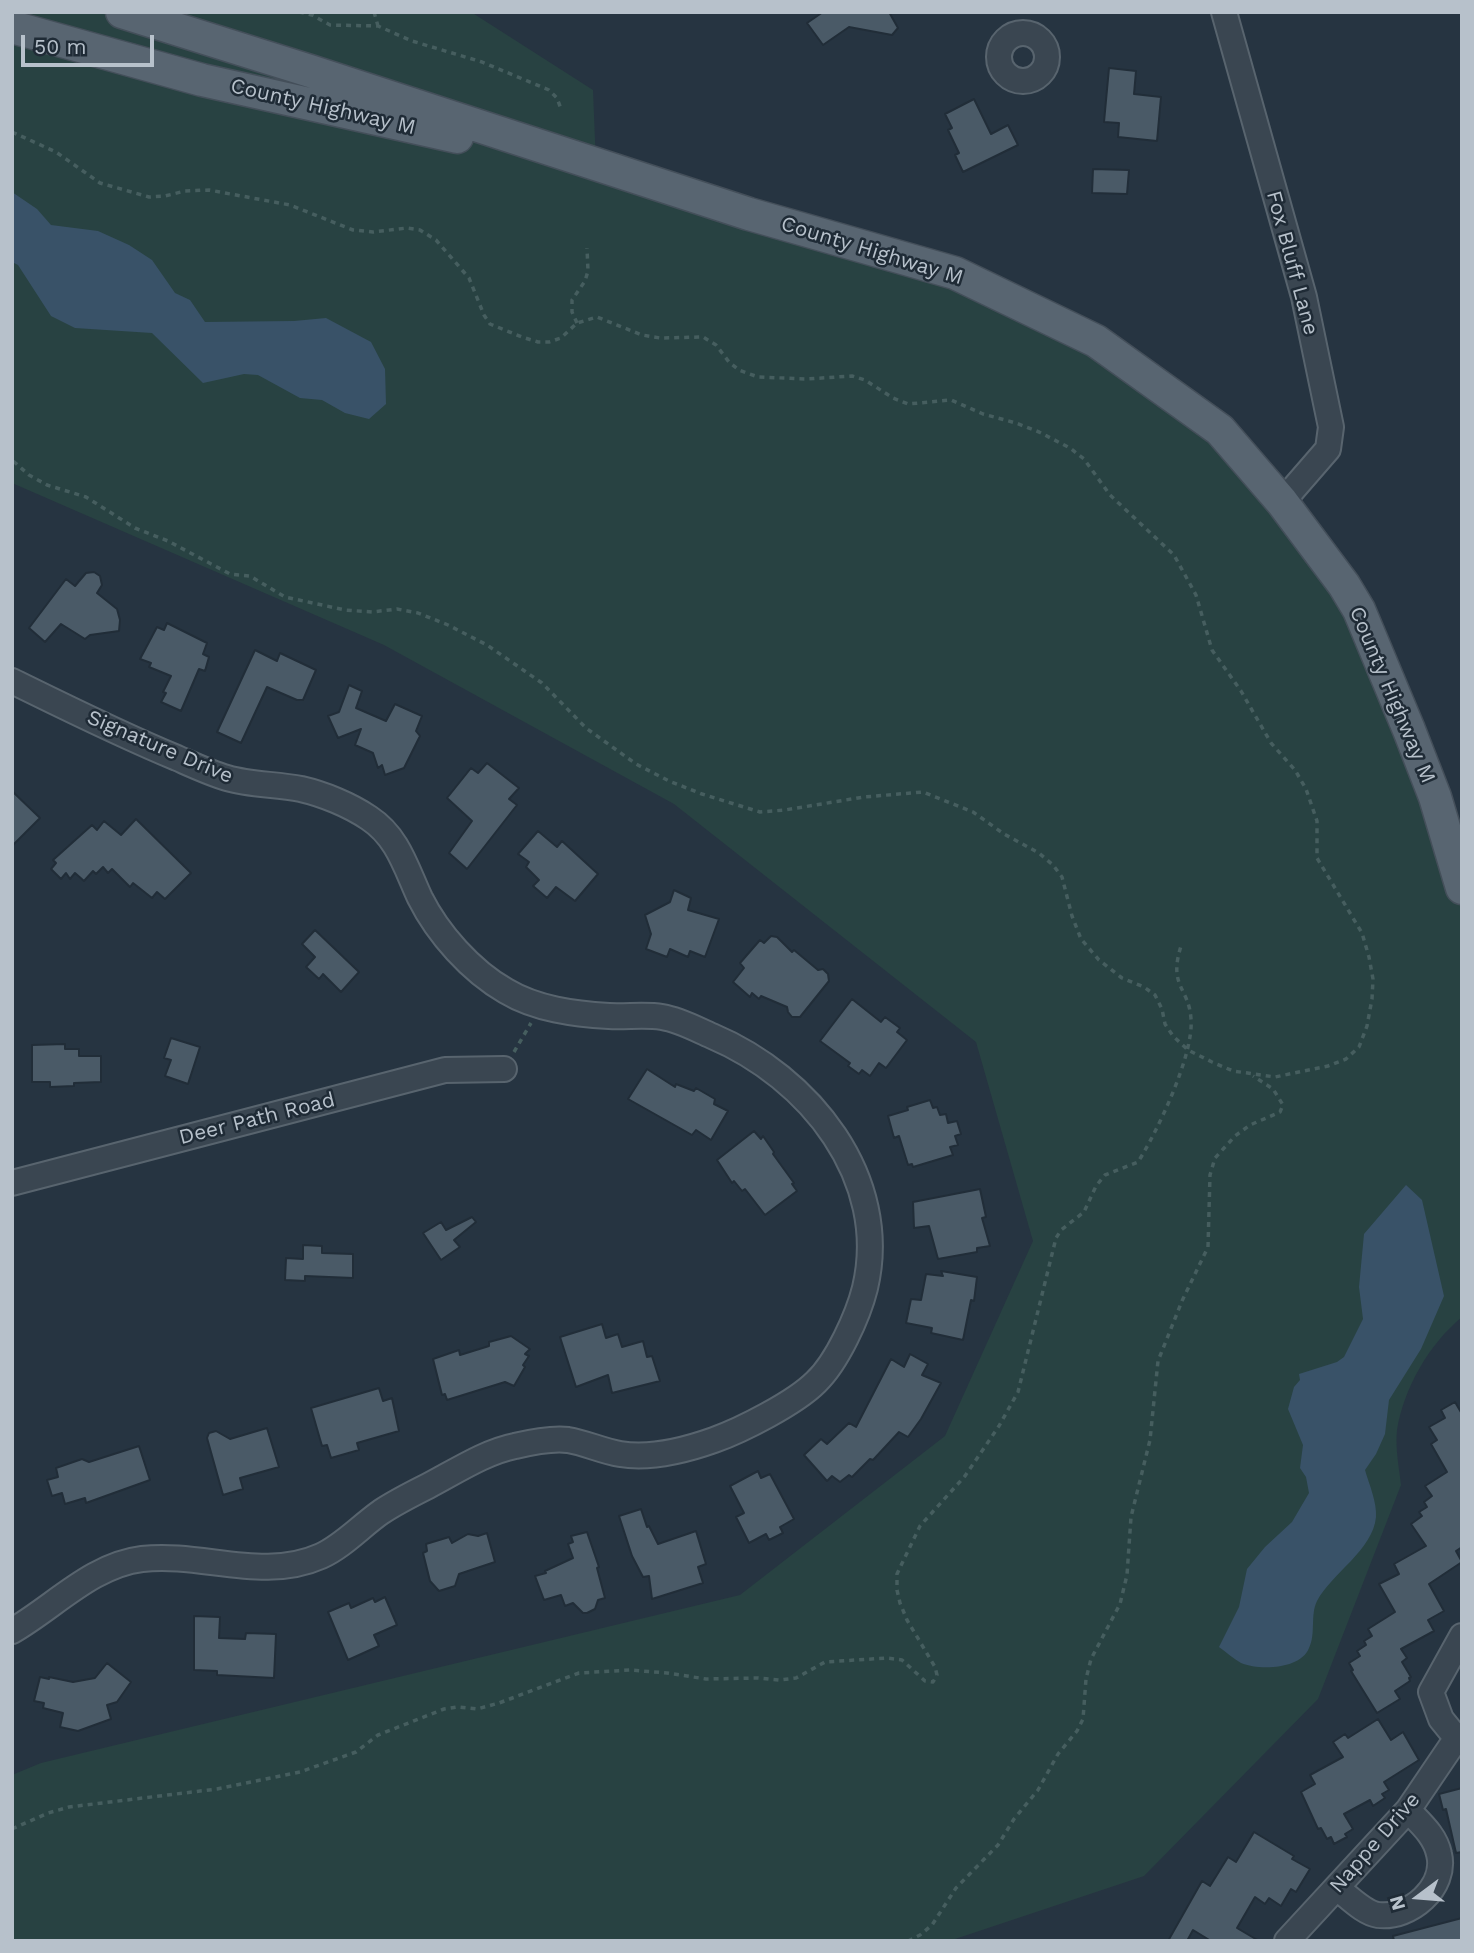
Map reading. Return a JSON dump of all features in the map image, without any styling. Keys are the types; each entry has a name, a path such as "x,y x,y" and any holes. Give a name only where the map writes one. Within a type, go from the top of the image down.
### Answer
{"main road":[{"name":"County Highway M","path":"122,12 749,214 956,273 1096,341 1220,430 1282,502 1359,610 1435,797 1462,888"},
{"name":"County Highway M","path":"12,27 202,80 405,127 596,165"}],"street":[{"name":"Fox Bluff Lane","path":"1224,12 1304,298 1331,426 1328,449 1282,502"},
{"name":"Signature Drive","path":"12,681 137,742 230,779 301,789 365,814 384,829 402,855 426,909 451,944 488,980 508,993 541,1006 610,1016 663,1017 680,1021 742,1050 794,1087 822,1118 846,1152 857,1179 871,1230 871,1254 863,1297 854,1324 817,1381 770,1413 721,1437 688,1448 623,1455 566,1440 507,1447 385,1509 326,1554 282,1568 261,1568 184,1558 125,1562 97,1574 12,1632"},
{"name":"Deer Path Road","path":"12,1183 445,1070 503,1069"},
{"name":"Nappe Drive","path":"1287,1941 1408,1810 1452,1745 1460,1739 1441,1719 1431,1692 1462,1636"},
{"path":"1337,1888 1377,1915 1410,1909 1426,1896 1438,1872 1440,1856 1427,1829 1408,1810"}],"path":[{"path":"299,12 312,15 330,25 378,26 412,41 482,62 537,83 557,98 561,109"},
{"path":"373,12 378,26"},
{"path":"12,132 56,152 100,183 149,197 209,190 290,205 353,230 420,230 436,240 469,278 484,316 490,324 538,342 561,338 577,323 597,317 642,335 660,338 704,338 716,345 739,370 758,377 807,379 852,376 865,380 908,404 951,400 983,414 1016,423 1070,448 1084,459 1110,495 1174,555 1196,595 1212,650 1241,691 1271,743 1295,770 1306,789 1317,821 1317,858 1362,933 1373,979 1367,1026 1359,1047 1346,1059 1300,1073 1275,1077 1233,1071 1188,1050 1165,1024 1155,995 1122,978 1099,960 1081,939 1062,877 1053,865 1039,853 1004,834 973,812 923,792 864,797 760,812 702,794 636,764 586,728 542,683 487,645 448,625 418,613 397,610 345,610 285,597 250,576 230,574 168,541 135,528 86,496 47,485 29,475 12,460"},
{"path":"577,323 572,312 572,300 589,271 587,248"},
{"path":"12,1829 29,1820 69,1807 217,1789 300,1772 356,1752 378,1735 444,1709 477,1709 579,1673 630,1670 706,1679 779,1680 796,1678 825,1662 887,1658 902,1660 925,1681 933,1682 937,1675 935,1667 900,1603 897,1574 920,1526 965,1476 1012,1404 1020,1384 1056,1238 1061,1230 1084,1212 1096,1186 1105,1175 1138,1162 1167,1107 1188,1050 1191,1017 1175,972 1181,946"},
{"path":"503,1069 541,1006"},
{"path":"908,1941 932,1925 968,1875 998,1845 1013,1819 1038,1790 1058,1754 1083,1719 1086,1679 1091,1659 1120,1604 1128,1575 1131,1517 1150,1440 1158,1361 1182,1301 1208,1247 1210,1175 1215,1158 1250,1125 1280,1112 1283,1105 1273,1089 1251,1075"}],"green space":[{"path":"12,12 471,12 593,90 596,165 955,273 1220,430 1344,585 1462,888 1462,1317 1429,1354 1405,1398 1397,1430 1401,1485 1318,1699 1144,1876 949,1941 12,1941 12,1775 41,1763 740,1595 945,1436 1033,1241 976,1042 674,804 384,645 12,483"}],"water":[{"path":"12,192 37,209 51,225 98,231 129,245 152,260 175,293 190,300 205,322 326,318 371,342 385,369 386,404 369,419 345,413 322,400 300,398 258,375 244,374 203,383 152,333 75,328 51,316 18,265 12,262"},
{"path":"1406,1185 1422,1200 1444,1296 1421,1349 1389,1400 1385,1434 1365,1470 1375,1505 1373,1529 1360,1551 1317,1601 1311,1643 1305,1655 1279,1666 1249,1666 1219,1647 1239,1607 1247,1569 1265,1547 1292,1522 1309,1493 1306,1477 1300,1468 1303,1445 1288,1409 1294,1387 1300,1380 1299,1374 1337,1362 1344,1357 1363,1319 1359,1287 1364,1234"}],"building":[{"path":"823,12 889,12 898,28 892,35 849,27 823,45 807,23"},
{"path":"1109,68 1136,71 1134,94 1161,97 1157,141 1118,137 1119,123 1104,122"},
{"path":"974,99 991,134 1008,125 1018,145 963,172 955,155 959,153 948,130 952,128 945,114"},
{"path":"1093,169 1129,170 1127,194 1092,193"},
{"path":"94,572 100,576 102,585 97,593 117,609 119,631 90,635 85,639 61,624 45,642 29,628 66,579 75,586 86,573"},
{"path":"167,623 207,643 203,654 209,657 205,671 199,669 181,711 161,702 171,676 149,667 151,663 140,659 157,627 164,630"},
{"path":"255,650 277,661 280,653 316,670 303,700 267,687 241,743 217,732"},
{"path":"349,685 362,691 356,708 386,721 395,704 422,716 416,731 420,736 404,768 385,775 382,765 378,768 373,753 355,745 361,729 338,738 328,716 339,712"},
{"path":"487,763 519,788 509,799 517,805 467,869 449,853 472,821 447,798 471,768 478,773"},
{"path":"12,791 40,818 12,846"},
{"path":"136,819 191,873 165,899 157,892 152,898 133,883 130,887 112,869 108,873 103,867 96,874 93,871 84,881 75,873 70,879 66,873 61,879 51,869 56,863 53,860 92,825 97,830 104,821 121,835"},
{"path":"538,831 557,847 562,841 598,874 575,901 556,887 547,898 533,886 539,880 526,867 529,862 518,854"},
{"path":"674,890 691,898 688,910 719,919 705,957 690,951 688,957 670,949 667,957 646,949 651,934 645,915 670,902"},
{"path":"315,930 359,972 341,992 323,974 319,979 306,967 315,957 302,944"},
{"path":"771,936 777,937 792,952 794,950 818,970 823,969 828,974 829,981 800,1017 792,1017 787,1007 761,996 759,999 752,993 750,997 733,982 744,968 740,963 760,940 764,943"},
{"path":"852,999 881,1022 885,1017 900,1028 897,1032 907,1040 886,1068 879,1063 870,1076 862,1070 859,1074 848,1066 850,1063 820,1041"},
{"path":"171,1038 200,1047 188,1084 165,1076 171,1060 164,1058"},
{"path":"65,1044 65,1049 79,1049 79,1056 101,1056 101,1082 50,1087 50,1082 32,1082 32,1045"},
{"path":"647,1069 675,1087 676,1084 694,1091 696,1088 715,1099 714,1104 728,1111 711,1140 696,1130 692,1135 628,1099"},
{"path":"930,1100 940,1115 946,1114 948,1123 957,1121 961,1134 955,1136 958,1145 950,1147 953,1155 913,1167 912,1164 908,1165 899,1136 894,1138 888,1116"},
{"path":"754,1131 761,1139 763,1136 797,1191 765,1215 745,1189 742,1191 734,1181 732,1183 717,1160"},
{"path":"980,1189 986,1217 982,1218 990,1246 977,1248 977,1252 938,1259 929,1226 914,1228 913,1202"},
{"path":"472,1217 476,1222 454,1240 460,1247 441,1260 423,1233 441,1222 446,1230"},
{"path":"303,1245 322,1246 322,1253 353,1254 353,1278 305,1276 305,1281 285,1280 286,1258 303,1259"},
{"path":"941,1271 977,1277 974,1301 971,1300 963,1340 931,1333 932,1328 906,1323 911,1299 921,1300 926,1274 943,1276"},
{"path":"602,1324 606,1338 618,1334 622,1347 643,1341 647,1357 652,1356 660,1381 612,1393 608,1375 576,1387 560,1337"},
{"path":"511,1336 530,1349 525,1354 529,1356 514,1386 505,1382 447,1400 445,1394 442,1395 433,1359 459,1350 460,1355"},
{"path":"910,1354 928,1364 922,1375 941,1383 921,1419 908,1437 899,1432 873,1460 870,1459 852,1477 849,1475 840,1482 832,1476 827,1481 804,1455 821,1439 827,1444 849,1423 856,1427 891,1359 904,1367"},
{"path":"379,1388 383,1401 392,1398 399,1431 357,1443 359,1450 331,1458 327,1445 322,1446 311,1408"},
{"path":"1455,1402 1462,1414 1462,1547 1456,1551 1462,1562 1429,1584 1444,1611 1428,1620 1434,1631 1401,1649 1407,1658 1402,1662 1411,1677 1410,1681 1395,1691 1400,1699 1377,1713 1351,1671 1353,1670 1349,1663 1360,1656 1357,1651 1366,1645 1364,1641 1372,1636 1368,1629 1395,1612 1379,1584 1399,1574 1394,1564 1426,1546 1411,1524 1422,1516 1419,1512 1427,1507 1424,1502 1432,1496 1425,1486 1447,1472 1431,1444 1437,1440 1429,1427 1445,1418 1441,1410"},
{"path":"267,1428 279,1467 240,1478 243,1489 223,1495 207,1438 209,1433 216,1431 230,1439"},
{"path":"139,1446 150,1480 86,1503 85,1498 65,1504 62,1493 52,1496 47,1480 58,1477 56,1468 82,1459 89,1462"},
{"path":"758,1471 761,1478 770,1474 794,1519 780,1527 783,1533 769,1540 766,1534 749,1543 736,1517 744,1513 730,1486"},
{"path":"641,1509 647,1527 649,1526 658,1544 696,1531 706,1564 698,1567 703,1583 652,1599 649,1576 643,1577 632,1556 619,1516"},
{"path":"587,1532 599,1567 597,1568 605,1598 598,1600 595,1609 583,1613 573,1603 565,1606 561,1595 544,1600 535,1576 573,1558 568,1544 573,1542 571,1536"},
{"path":"487,1533 495,1562 459,1574 455,1586 439,1591 430,1581 423,1553 427,1551 426,1544 449,1537 452,1543 468,1534 478,1536"},
{"path":"385,1597 397,1625 374,1635 379,1646 348,1660 328,1612 349,1603 351,1608 373,1598 375,1602"},
{"path":"194,1616 220,1617 219,1638 245,1639 246,1633 276,1634 274,1678 217,1675 217,1671 194,1670"},
{"path":"107,1663 131,1682 117,1702 107,1705 111,1719 78,1731 60,1727 63,1713 43,1708 44,1703 34,1701 40,1677 73,1682 95,1678"},
{"path":"1378,1719 1391,1740 1403,1732 1419,1760 1384,1782 1389,1790 1382,1794 1385,1798 1373,1806 1370,1800 1344,1814 1353,1829 1345,1834 1347,1837 1334,1844 1331,1837 1327,1839 1321,1828 1318,1829 1301,1792 1315,1784 1310,1775 1343,1757 1333,1742 1345,1734 1348,1738"},
{"path":"1462,1788 1462,1852 1456,1853 1446,1809 1443,1810 1439,1794"},
{"path":"1254,1832 1310,1869 1296,1892 1291,1889 1281,1906 1269,1898 1265,1904 1255,1897 1237,1928 1259,1941 1211,1941 1193,1930 1187,1941 1168,1941 1202,1881 1210,1886 1228,1857 1236,1862"},
{"path":"1462,1918 1462,1941 1394,1941 1393,1936"}]}
